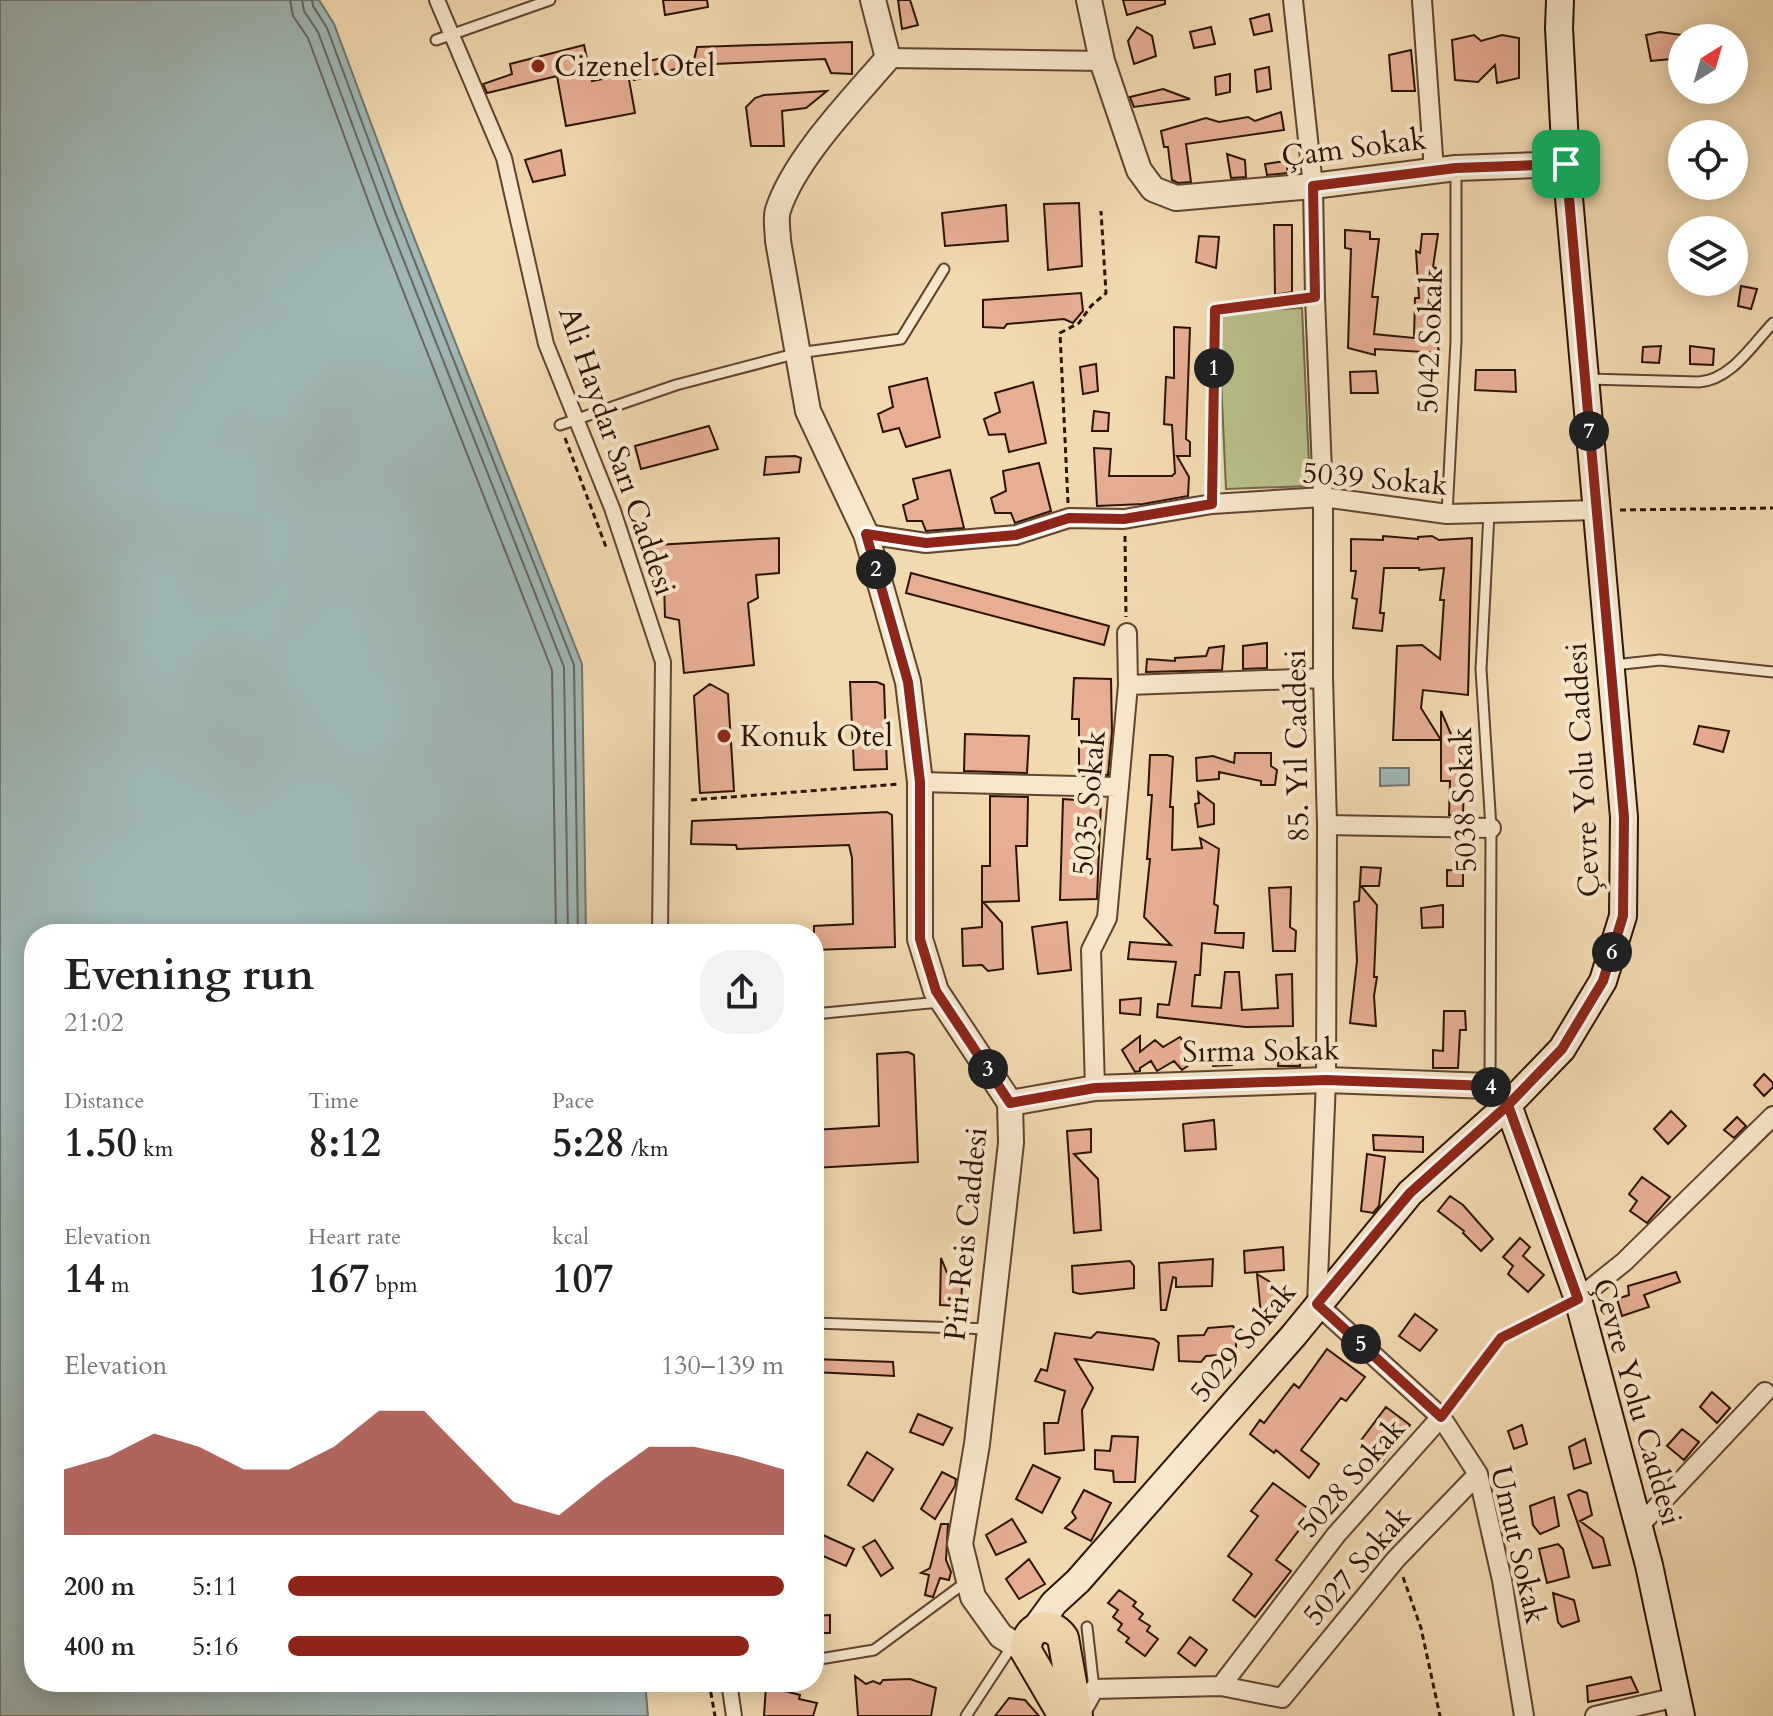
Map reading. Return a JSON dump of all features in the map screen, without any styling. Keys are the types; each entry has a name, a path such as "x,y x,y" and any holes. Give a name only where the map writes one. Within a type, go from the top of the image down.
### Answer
{"main road":[{"name":"Çevre Yolu Caddesi","path":"1560,0 1566,164 1624,817 1623,916 1603,981 1562,1049 1499,1095 1578,1299 1639,1526 1679,1706"},
{"name":"5029 Sokak","path":"1039,1640 1071,1597 1078,1581 1284,1346 1410,1193 1499,1095"},
{"path":"1039,1640 1064,1716"},
{"path":"1039,1640 1078,1716"}],"street":[{"name":"Ali Haydar Sarı Caddesi","path":"437,0 504,158 546,344 612,508 663,662 660,924"},
{"path":"873,0 888,58 1102,61 1089,0"},
{"name":"85. Yıl Caddesi","path":"1293,0 1313,186 1323,497 1326,1080 1317,1304"},
{"path":"1422,0 1445,169"},
{"name":"Piri Reis Caddesi","path":"888,58 823,133 789,186 777,213 778,241 808,411 866,534 908,682 920,782 920,939 936,991 1010,1103 1011,1143 977,1444 960,1544 973,1597 1039,1640"},
{"name":"Çam Sokak","path":"1102,61 1139,170 1153,189 1176,198 1313,186 1445,169 1566,164"},
{"name":"5039 Sokak","path":"866,534 926,543 1016,535 1069,518 1124,519 1212,504 1323,497 1447,514 1596,510"},
{"name":"5035 Sokak","path":"1095,1088 1091,950 1107,918 1128,685 1127,633"},
{"path":"1128,685 1323,678"},
{"path":"920,782 1119,787"},
{"path":"1327,825 1491,828"},
{"name":"Sırma Sokak","path":"1010,1103 1095,1088 1326,1080 1499,1095"},
{"path":"1578,1299 1624,1262 1773,1116"},
{"name":"Umut Sokak","path":"1317,1304 1441,1417 1478,1474 1502,1580 1524,1716"},
{"path":"1639,1526 1765,1392"},
{"name":"5028 Sokak","path":"1221,1686 1336,1535 1441,1417"},
{"name":"5027 Sokak","path":"1284,1707 1396,1559 1478,1474"},
{"path":"1078,1716 1094,1689 1221,1686 1284,1707"},
{"path":"730,1692 734,1716"},
{"path":"1595,1716 1679,1706"}],"lane":[{"path":"436,40 550,0"},
{"name":"5042 Sokak","path":"1445,169 1456,341 1447,514"},
{"path":"560,425 676,385 798,353 901,339 944,269"},
{"path":"1212,504 1215,310 1315,297"},
{"path":"1584,379 1712,380 1731,370 1773,323"},
{"name":"5038 Sokak","path":"1489,513 1481,669 1491,828 1499,1095"},
{"path":"1610,665 1660,660 1773,672"},
{"path":"824,1013 943,1002"},
{"path":"824,1323 990,1329"},
{"path":"824,1658 874,1650 968,1580"},
{"path":"966,1716 1039,1640 1094,1689"}],"path":[{"path":"1069,518 1060,333 1079,323 1091,306 1106,293 1101,211"},
{"path":"560,425 609,553"},
{"path":"1596,510 1773,508"},
{"path":"1124,519 1127,633"},
{"path":"691,800 920,782"},
{"name":"5028 Sokak","path":"1441,1417 1501,1338 1578,1299"},
{"path":"1396,1559 1421,1628 1440,1716"},
{"path":"711,1692 715,1716"}],"green space":[{"path":"1302,308 1310,486 1226,489 1218,312"}],"water":[{"path":"0,0 319,0 334,24 404,212 582,664 586,924 24,924 24,1692 646,1692 648,1716 0,1716"},
{"path":"1380,768 1409,768 1409,785 1380,786"}],"building":[{"path":"663,0 707,0 708,7 665,15"},
{"path":"898,0 910,0 918,25 902,29"},
{"path":"1123,0 1165,0 1165,4 1127,15"},
{"path":"1269,14 1272,31 1254,35 1250,19"},
{"path":"1137,27 1152,36 1156,56 1134,64 1128,41"},
{"path":"1211,27 1215,44 1194,48 1190,32"},
{"path":"1668,33 1668,59 1651,61 1646,35"},
{"path":"1474,35 1481,41 1502,35 1519,38 1519,78 1497,83 1495,65 1478,82 1455,80 1452,40"},
{"path":"852,42 852,74 831,73 825,59 693,65 697,47"},
{"path":"584,45 592,81 628,74 635,113 566,126 557,76 487,93 483,84 512,74 510,64"},
{"path":"1411,50 1415,91 1392,91 1389,55"},
{"path":"679,54 680,68 634,80 632,65"},
{"path":"1269,67 1271,89 1257,92 1255,70"},
{"path":"1230,74 1230,92 1216,95 1215,77"},
{"path":"1163,89 1190,99 1134,107 1130,97"},
{"path":"827,91 806,108 782,111 784,146 751,146 746,107 755,98"},
{"path":"1281,112 1284,130 1186,144 1191,182 1172,180 1168,147 1164,147 1161,131 1206,118 1219,122 1248,117 1255,121"},
{"path":"561,150 565,175 533,182 525,160"},
{"path":"1227,154 1245,160 1246,177 1231,178"},
{"path":"1286,161 1288,173 1267,175 1265,164"},
{"path":"1079,203 1082,266 1048,270 1044,204"},
{"path":"1006,205 1008,241 945,246 942,213"},
{"path":"1274,225 1292,225 1292,292 1275,295"},
{"path":"1345,230 1370,232 1370,239 1379,239 1372,297 1378,297 1374,334 1414,338 1415,298 1419,298 1416,251 1420,253 1422,234 1438,234 1433,267 1436,268 1439,353 1375,349 1375,355 1348,348 1351,249 1345,248"},
{"path":"1199,236 1219,237 1216,268 1196,262"},
{"path":"1748,287 1757,289 1751,309 1738,306 1740,296 1748,296"},
{"path":"1081,293 1083,311 1073,323 1064,319 1007,324 1004,328 983,327 983,300"},
{"path":"1174,327 1190,328 1186,439 1190,442 1190,456 1177,456 1189,477 1188,496 1143,504 1097,506 1094,448 1111,449 1109,476 1172,476 1175,473 1172,425 1164,424 1166,377 1174,378"},
{"path":"1661,346 1659,363 1642,362 1643,347"},
{"path":"1690,346 1714,349 1713,365 1690,364"},
{"path":"1096,364 1098,391 1083,394 1080,367"},
{"path":"1476,370 1515,370 1516,392 1475,390"},
{"path":"1376,371 1378,393 1351,393 1350,372"},
{"path":"927,378 940,437 906,447 899,428 883,432 878,414 893,407 889,387"},
{"path":"1033,382 1046,443 1009,452 1005,434 989,435 984,419 1000,412 995,393"},
{"path":"1094,411 1109,413 1108,431 1092,431"},
{"path":"709,426 718,449 641,469 635,446"},
{"path":"766,457 801,458 799,472 764,475"},
{"path":"1039,463 1051,511 1015,523 1011,513 995,513 991,498 1006,491 1003,471"},
{"path":"950,470 964,528 926,531 922,521 907,521 903,505 918,499 913,479"},
{"path":"1383,536 1418,539 1432,536 1439,540 1472,538 1468,695 1423,690 1421,708 1441,740 1393,740 1397,646 1422,645 1440,659 1444,600 1440,600 1444,568 1384,568 1380,613 1384,613 1382,631 1353,628 1357,599 1352,598 1356,571 1351,571 1351,539 1383,540"},
{"path":"779,538 779,573 756,575 758,598 748,603 754,665 684,673 679,620 665,617 664,582 659,580 656,545"},
{"path":"911,573 1109,626 1104,645 906,593"},
{"path":"1267,643 1267,668 1243,669 1243,646"},
{"path":"1224,646 1222,670 1146,672 1147,659 1175,661 1175,658 1206,656 1209,648"},
{"path":"1074,678 1111,679 1112,733 1108,775 1079,774 1079,719 1072,719"},
{"path":"850,682 884,685 887,769 854,770"},
{"path":"710,684 728,694 734,791 700,793 694,696"},
{"path":"1441,711 1453,739 1462,741 1465,749 1463,815 1449,815 1450,781 1441,781"},
{"path":"1699,726 1729,731 1723,752 1694,744"},
{"path":"965,734 1029,736 1027,773 964,771"},
{"path":"1235,753 1271,753 1271,766 1277,770 1275,785 1261,785 1261,781 1219,772 1219,779 1197,781 1196,758 1213,756 1234,763"},
{"path":"1150,755 1173,757 1170,807 1173,807 1172,850 1202,848 1200,838 1219,849 1215,933 1244,933 1243,948 1202,943 1200,975 1195,975 1192,1006 1221,1008 1225,972 1239,972 1242,1010 1278,1008 1276,975 1292,974 1293,1026 1246,1027 1157,1017 1158,1004 1169,1005 1176,962 1128,959 1130,942 1171,945 1144,917 1150,859 1147,859 1152,795 1148,795"},
{"path":"1198,792 1214,804 1214,824 1198,827 1195,804 1199,803"},
{"path":"990,796 1028,797 1027,846 1016,846 1019,901 983,902 1002,923 1003,969 988,971 982,965 963,966 962,929 982,927 982,866 990,866"},
{"path":"1063,799 1101,802 1097,899 1060,900"},
{"path":"887,812 892,815 895,947 824,950 824,925 853,924 849,845 737,849 736,845 691,844 692,821"},
{"path":"1361,867 1381,868 1379,886 1361,886 1377,905 1374,977 1377,977 1374,996 1376,1026 1350,1023 1357,961 1354,902 1359,901"},
{"path":"1447,870 1463,871 1463,886 1447,886"},
{"path":"1291,887 1290,927 1296,931 1295,951 1273,951 1269,888"},
{"path":"1443,905 1443,927 1422,928 1421,908"},
{"path":"1067,922 1071,970 1038,974 1032,927"},
{"path":"1141,998 1140,1015 1120,1013 1120,1000"},
{"path":"1444,1011 1465,1011 1466,1030 1460,1030 1458,1068 1433,1068 1433,1050 1443,1051"},
{"path":"1140,1036 1140,1052 1155,1040 1163,1047 1180,1037 1196,1060 1182,1070 1174,1061 1157,1071 1151,1061 1135,1072 1122,1050"},
{"path":"1279,1050 1294,1050 1300,1054 1300,1066 1278,1066"},
{"path":"1213,1051 1231,1051 1232,1065 1213,1066"},
{"path":"908,1052 914,1055 918,1162 824,1167 824,1129 879,1126 877,1054"},
{"path":"1764,1074 1773,1087 1764,1096 1754,1085"},
{"path":"1671,1111 1686,1126 1668,1144 1654,1129"},
{"path":"1737,1117 1746,1126 1734,1138 1724,1130"},
{"path":"1214,1120 1216,1149 1185,1151 1183,1124"},
{"path":"1091,1129 1091,1152 1074,1154 1098,1179 1101,1230 1074,1233 1067,1131"},
{"path":"1373,1135 1423,1137 1423,1152 1374,1150"},
{"path":"1367,1154 1385,1157 1379,1206 1373,1213 1361,1211"},
{"path":"1642,1177 1670,1197 1647,1223 1630,1211 1637,1201 1629,1194"},
{"path":"1450,1196 1463,1205 1493,1239 1481,1251 1464,1231 1438,1211"},
{"path":"1520,1238 1530,1247 1523,1256 1544,1275 1528,1292 1508,1274 1513,1266 1503,1257"},
{"path":"1283,1247 1284,1270 1245,1273 1244,1251"},
{"path":"941,1258 952,1285 962,1285 961,1306 940,1305"},
{"path":"1213,1259 1212,1286 1176,1287 1176,1278 1173,1277 1166,1310 1161,1310 1159,1263"},
{"path":"1130,1261 1134,1266 1134,1288 1080,1294 1073,1292 1072,1266"},
{"path":"1676,1272 1680,1282 1644,1295 1649,1307 1622,1316 1617,1299 1629,1295 1628,1286"},
{"path":"1257,1274 1285,1291 1284,1313 1261,1315"},
{"path":"1415,1314 1437,1330 1420,1351 1399,1336"},
{"path":"1233,1326 1236,1331 1236,1354 1206,1356 1201,1362 1179,1361 1178,1336 1204,1335 1208,1328"},
{"path":"1097,1332 1154,1339 1159,1343 1153,1370 1075,1359 1093,1388 1082,1410 1084,1450 1045,1454 1044,1423 1058,1423 1065,1391 1035,1381 1041,1369 1047,1371 1055,1333 1091,1338"},
{"path":"1327,1349 1365,1377 1346,1401 1341,1398 1301,1450 1319,1464 1309,1478 1276,1450 1274,1453 1250,1434 1260,1420 1264,1423 1294,1384 1299,1388"},
{"path":"824,1359 893,1362 894,1376 824,1372"},
{"path":"1712,1392 1730,1408 1717,1423 1700,1407"},
{"path":"1386,1407 1410,1425 1383,1461 1359,1443"},
{"path":"918,1414 952,1428 943,1445 910,1432"},
{"path":"1522,1425 1527,1444 1514,1449 1508,1431"},
{"path":"1682,1429 1699,1442 1684,1460 1667,1446"},
{"path":"1112,1436 1138,1437 1135,1482 1114,1482 1113,1471 1095,1469 1095,1450 1110,1451"},
{"path":"1585,1439 1591,1463 1574,1469 1569,1447"},
{"path":"867,1452 893,1469 873,1501 848,1485"},
{"path":"1033,1465 1060,1478 1042,1513 1016,1499"},
{"path":"942,1472 956,1479 955,1486 935,1519 921,1509"},
{"path":"1273,1483 1313,1512 1276,1560 1291,1571 1255,1617 1233,1600 1252,1574 1228,1556 1258,1516 1251,1511"},
{"path":"1084,1490 1111,1503 1091,1541 1065,1528 1076,1518 1072,1512"},
{"path":"1579,1490 1587,1493 1592,1515 1580,1521 1603,1538 1610,1565 1593,1568 1568,1495"},
{"path":"1554,1497 1559,1526 1540,1534 1533,1525 1530,1506"},
{"path":"1012,1519 1026,1542 996,1555 986,1535"},
{"path":"941,1524 948,1524 946,1560 951,1572 949,1580 940,1578 933,1597 925,1595 929,1575 921,1573 930,1568"},
{"path":"824,1536 854,1549 846,1566 824,1556"},
{"path":"875,1540 893,1568 881,1576 863,1547"},
{"path":"1558,1544 1563,1549 1569,1577 1547,1583 1539,1549"},
{"path":"1029,1559 1045,1584 1019,1599 1006,1579"},
{"path":"1119,1590 1136,1602 1133,1606 1143,1614 1139,1619 1150,1626 1147,1631 1158,1639 1145,1656 1126,1642 1129,1638 1118,1630 1122,1624 1113,1617 1118,1610 1108,1603"},
{"path":"1553,1593 1574,1600 1579,1621 1562,1627 1558,1622"},
{"path":"824,1615 830,1615 830,1633 824,1633"},
{"path":"1190,1637 1207,1650 1195,1666 1178,1653"},
{"path":"855,1676 866,1684 910,1679 936,1688 931,1716 858,1716"},
{"path":"1631,1677 1638,1692 1588,1702 1587,1686"},
{"path":"766,1692 789,1692 800,1695 799,1699 817,1703 813,1716 764,1716"},
{"path":"1009,1698 1025,1700 1039,1716 995,1716"}],"place":[{"name":"Cizenel Otel","path":"538,66"},
{"name":"Konuk Otel","path":"724,736"}],"route":[{"path":"1566,164 1456,168 1313,186 1315,297 1215,310 1212,504 1124,519 1069,518 1016,535 926,543 866,534 908,682 920,782 920,939 936,991 1010,1103 1095,1088 1326,1080 1490,1086 1508,1105 1578,1299 1501,1338 1441,1417 1317,1304 1410,1193 1508,1105 1562,1049 1603,981 1623,916 1624,817 1566,164"}]}
